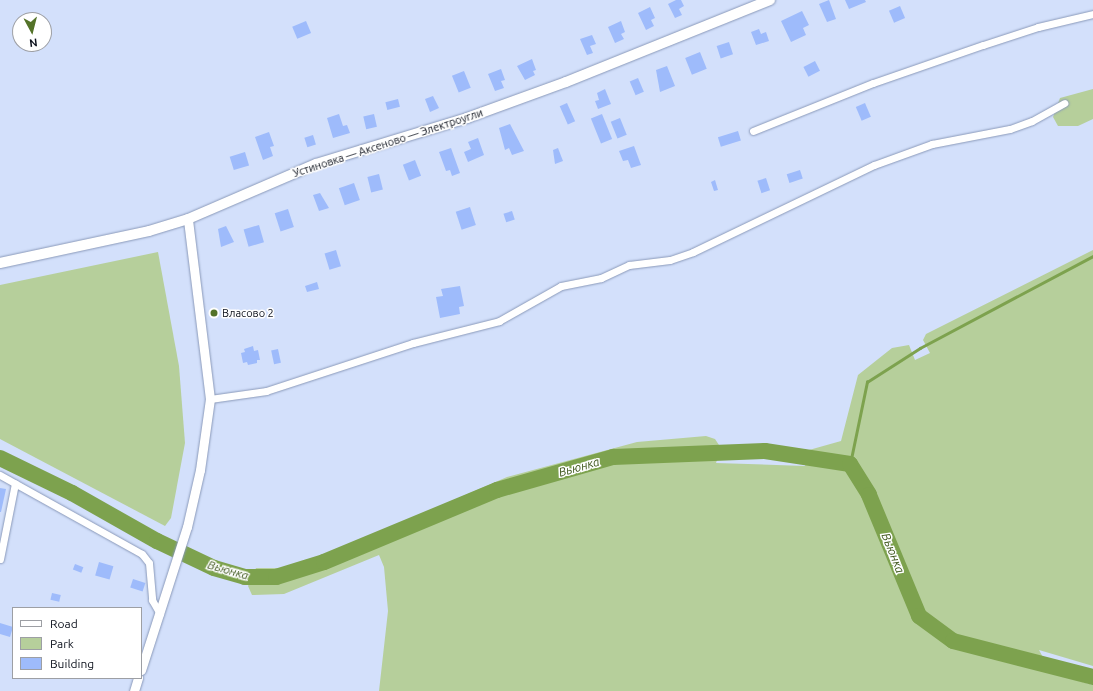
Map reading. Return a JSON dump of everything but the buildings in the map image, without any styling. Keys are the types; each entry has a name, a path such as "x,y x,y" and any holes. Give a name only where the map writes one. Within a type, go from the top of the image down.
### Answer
{"main road":[{"name":"Устиновка — Аксеново — Электроугли","path":"0,263 141,233 188,219 316,164 481,113 566,82 755,3 770,0"}],"street":[{"path":"753,131 873,83 1038,27 1093,14"},
{"path":"210,399 266,391 413,343 499,321 561,286 601,278 629,265 670,260 693,252 874,165 932,144 1010,129 1032,121 1064,103"},
{"path":"142,667 187,527 200,470 210,399 188,219"},
{"path":"0,475 142,554 149,563 152,600 160,614"},
{"path":"0,560 15,483"},
{"path":"134,691 138,679"}],"green space":[{"path":"1093,89 1093,119 1078,126 1058,126 1053,117 1060,98"},
{"path":"1093,250 1093,666 1039,650 1045,661 1038,669 1093,685 1093,691 379,691 388,611 384,567 379,555 284,594 252,595 248,586 256,568 281,568 329,554 507,477 637,442 706,436 715,439 721,448 716,463 805,466 809,450 841,441 858,375 892,348 909,345 915,360 930,353 923,340 926,334"},
{"path":"158,252 179,366 185,443 171,518 165,526 0,439 0,285"}],"waterway":[{"path":"850,464 867,382 920,348 1093,256"},
{"name":"Вьюнка","path":"0,458 72,493 157,541 214,568 245,577 276,577 324,562 497,490 613,457 765,451 850,464 869,495 919,616 953,641 1093,677"}],"place":[{"name":"Власово 2","path":"214,313"}]}
